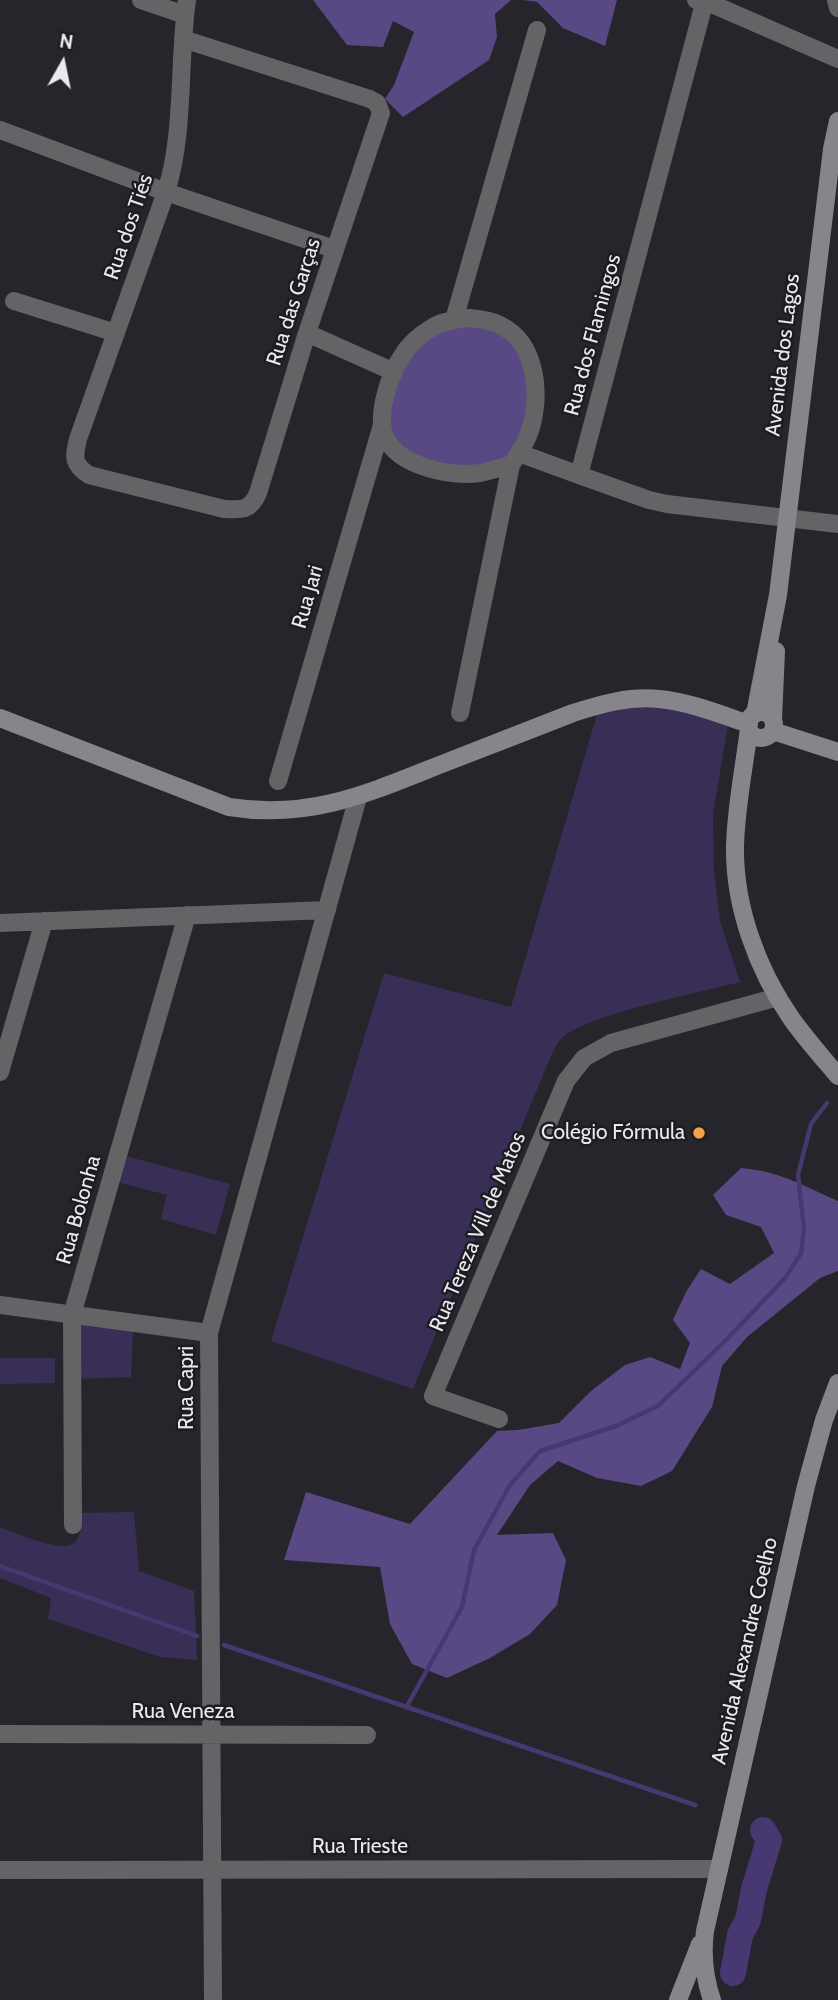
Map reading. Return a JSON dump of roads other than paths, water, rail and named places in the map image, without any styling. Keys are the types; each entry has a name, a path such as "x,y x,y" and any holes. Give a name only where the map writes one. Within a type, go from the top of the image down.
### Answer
{"main road":[{"name":"Avenida dos Lagos","path":"772,729 778,595 786,518 832,149 838,121"},
{"name":"Avenida dos Lagos","path":"751,722 778,595"},
{"path":"0,718 229,807 253,811 316,807 358,797 604,703 658,699 751,722"},
{"path":"751,722 757,737 772,729 838,752"},
{"path":"751,722 735,848 738,885 752,941 767,977 790,1017 838,1076"},
{"path":"742,784 772,729"},
{"name":"Avenida Alexandre Coelho","path":"712,2000 706,1983 703,1951 705,1931 806,1486 824,1420 838,1383"},
{"name":"Avenida Alexandre Coelho","path":"678,2000 705,1931"},
{"path":"689,2000 701,2000"}],"street":[{"path":"141,0 186,7"},
{"path":"701,0 838,59"},
{"name":"Rua dos Flamingos","path":"579,475 701,0"},
{"path":"836,0 838,8"},
{"name":"Rua dos Tiés","path":"75,460 78,439 174,163 186,7"},
{"path":"454,320 537,30"},
{"name":"Rua das Garças","path":"75,460 80,469 89,475 224,509 246,509 254,503 334,249 380,120 380,107 370,99 183,39"},
{"path":"0,130 166,192 334,249"},
{"path":"14,301 116,334"},
{"path":"460,713 515,459 528,436 535,394 528,354 502,325 485,320 454,320 435,325 416,339 402,356 383,405 382,425 386,439 412,463 435,470 481,473 515,459 579,475 667,504 838,524"},
{"path":"307,333 394,372"},
{"name":"Rua Jari","path":"278,781 382,425"},
{"name":"Rua Capri","path":"213,2000 209,1333 358,797"},
{"path":"0,923 327,910"},
{"name":"Rua Bolonha","path":"73,1525 72,1315 187,915"},
{"path":"0,1072 44,921"},
{"name":"Rua Tereza Vill de Matos","path":"499,1419 433,1396 566,1081 584,1058 611,1043 778,997"},
{"path":"0,1305 209,1333"},
{"name":"Rua Veneza","path":"0,1734 367,1735"},
{"name":"Rua Trieste","path":"0,1870 719,1869"}],"waterway":[{"path":"407,1706 462,1607 474,1550 510,1485 540,1451 616,1426 658,1406 786,1277 801,1253 804,1229 798,1175 811,1124 827,1103"},
{"path":"0,1566 197,1636"},
{"path":"224,1645 695,1805"},
{"path":"733,1973 740,1935 748,1920 769,1840 763,1830"}],"place":[{"name":"Colégio Fórmula","path":"699,1133"}]}
